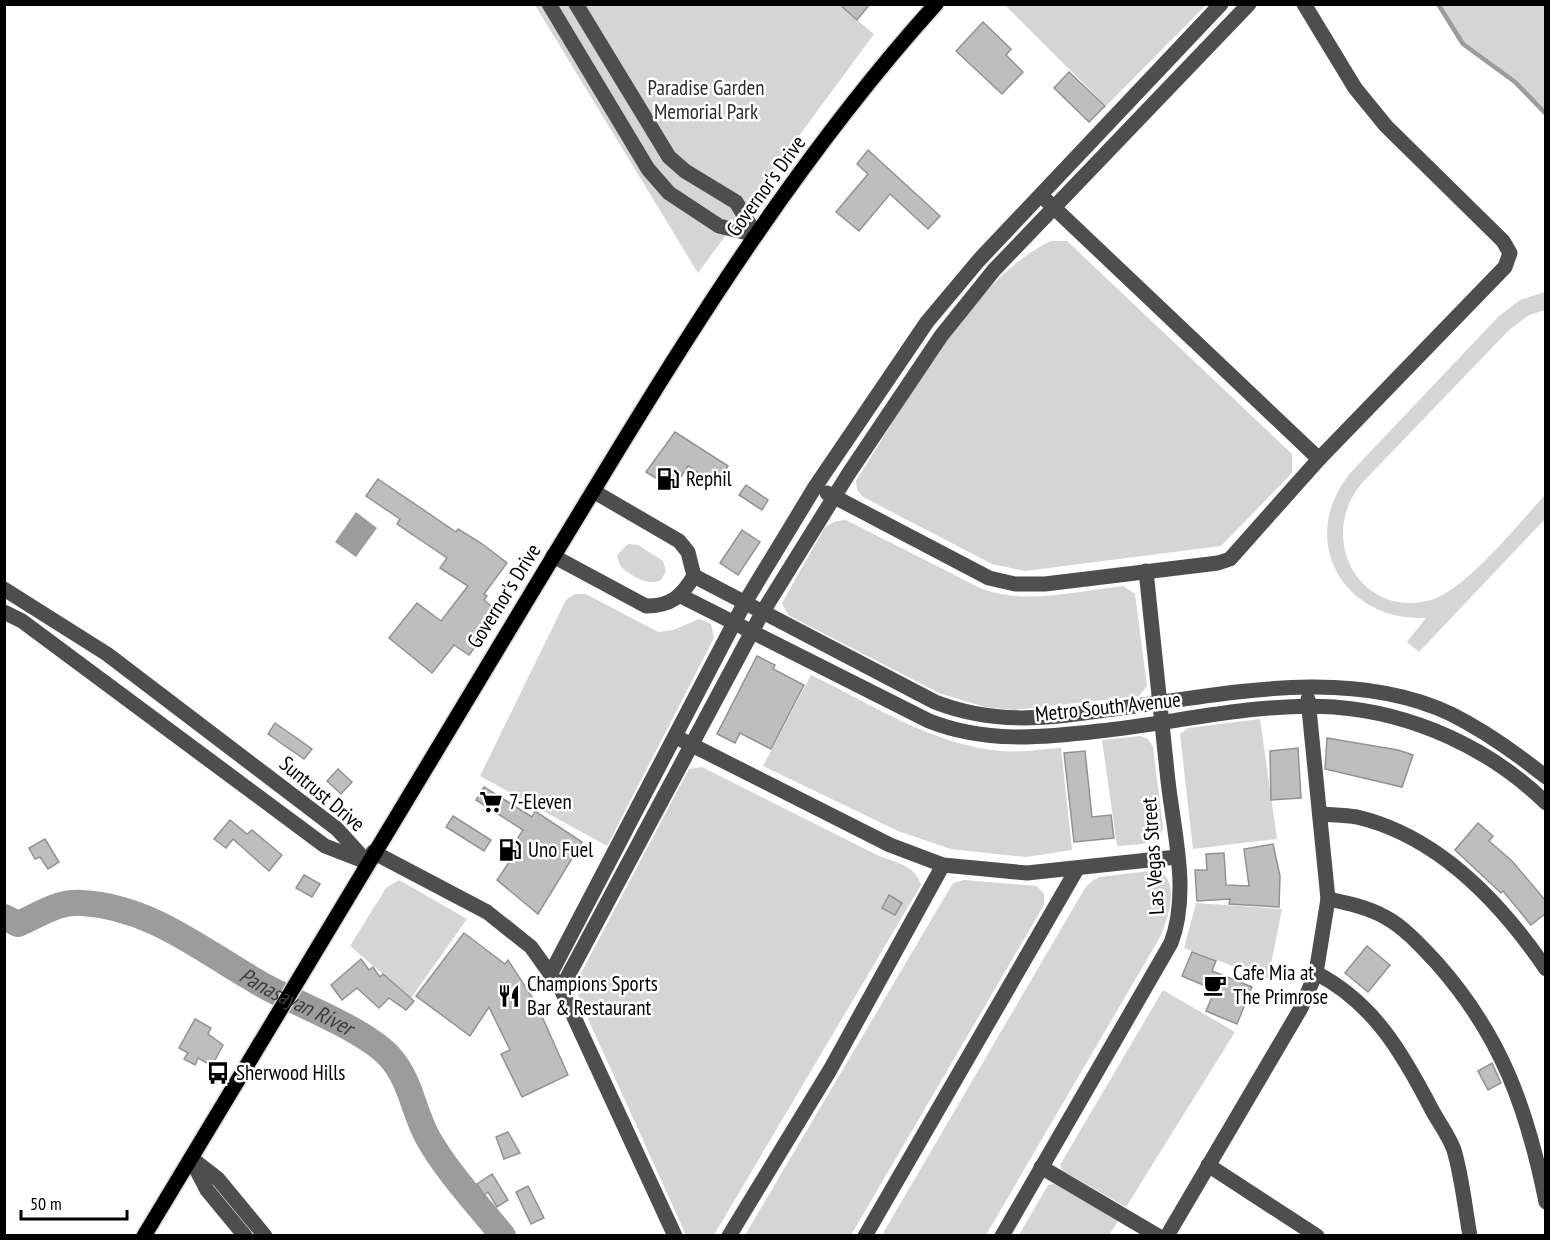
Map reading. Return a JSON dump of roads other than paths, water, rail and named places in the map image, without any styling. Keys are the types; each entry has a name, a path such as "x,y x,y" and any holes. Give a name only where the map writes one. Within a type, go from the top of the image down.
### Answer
{"main road":[{"name":"Governor's Drive","path":"144,1236 263,1041 370,857 681,348 756,235 869,83 936,4"}],"street":[{"path":"549,4 658,183 669,193 719,226 756,235"},
{"path":"576,4 669,157 685,171 736,202 756,235"},
{"path":"551,973 744,604 815,487 927,322 1041,195 1221,4"},
{"path":"561,989 762,613 834,497 941,336 994,270 1249,4"},
{"path":"815,487 989,578 1015,584 1045,585 1218,563 1230,559 1319,459 1505,267 1510,253 1503,241 1386,126 1355,88 1304,4"},
{"path":"1041,195 1319,459"},
{"path":"553,556 646,606 661,606 681,596 694,576 688,552 679,541 593,491"},
{"name":"Las Vegas Street","path":"1002,1236 1171,943 1181,907 1146,571"},
{"name":"Metro South Avenue","path":"694,576 935,702 963,712 1012,719 1070,715 1307,687 1389,696 1435,708 1498,740 1545,777"},
{"name":"Suntrust Drive","path":"4,589 107,654 337,829 370,857"},
{"name":"Metro South Avenue","path":"681,596 929,721 957,732 1013,738 1162,724 1259,709 1309,707 1358,711 1406,720 1431,729 1486,757 1543,794"},
{"name":"Suntrust Drive","path":"4,612 22,621 325,846 370,857"},
{"path":"1167,1236 1301,1008 1316,974 1328,899 1307,687"},
{"path":"675,736 890,845 943,865 1027,873 1177,857"},
{"path":"1320,814 1356,817 1394,829 1427,847 1464,875 1500,908 1545,969"},
{"path":"370,857 486,912 531,947 561,989 675,1236"},
{"path":"729,1236 830,1070 943,865"},
{"path":"865,1236 1077,869"},
{"path":"1328,899 1354,905 1386,917 1423,947 1453,981 1486,1027 1511,1078 1527,1123 1545,1202"},
{"path":"1316,974 1342,987 1369,1011 1396,1047 1422,1090 1453,1149 1470,1236"},
{"path":"191,1158 207,1190 245,1236"},
{"path":"191,1158 218,1179 265,1236"},
{"path":"1208,1165 1317,1236"},
{"path":"1041,1167 1158,1236"}],"waterway":[{"path":"1438,4 1463,44 1515,82 1546,114"},
{"name":"Panasayan River","path":"4,917 18,924 49,909 73,903 108,906 133,913 180,935 270,989 364,1037 378,1046 396,1065 407,1085 423,1128 436,1151 453,1176 503,1236"}],"place":[{"name":"Rephil","path":"668,479"},
{"name":"7-Eleven","path":"491,802"},
{"name":"Uno Fuel","path":"510,850"},
{"name":"Cafe Mia at The Primrose","path":"1215,985"},
{"name":"Champions Sports Bar & Restaurant","path":"509,996"},
{"name":"Sherwood Hills","path":"218,1073"}],"park label":[{"name":"Paradise Garden Memorial Park","path":"706,100"}]}
